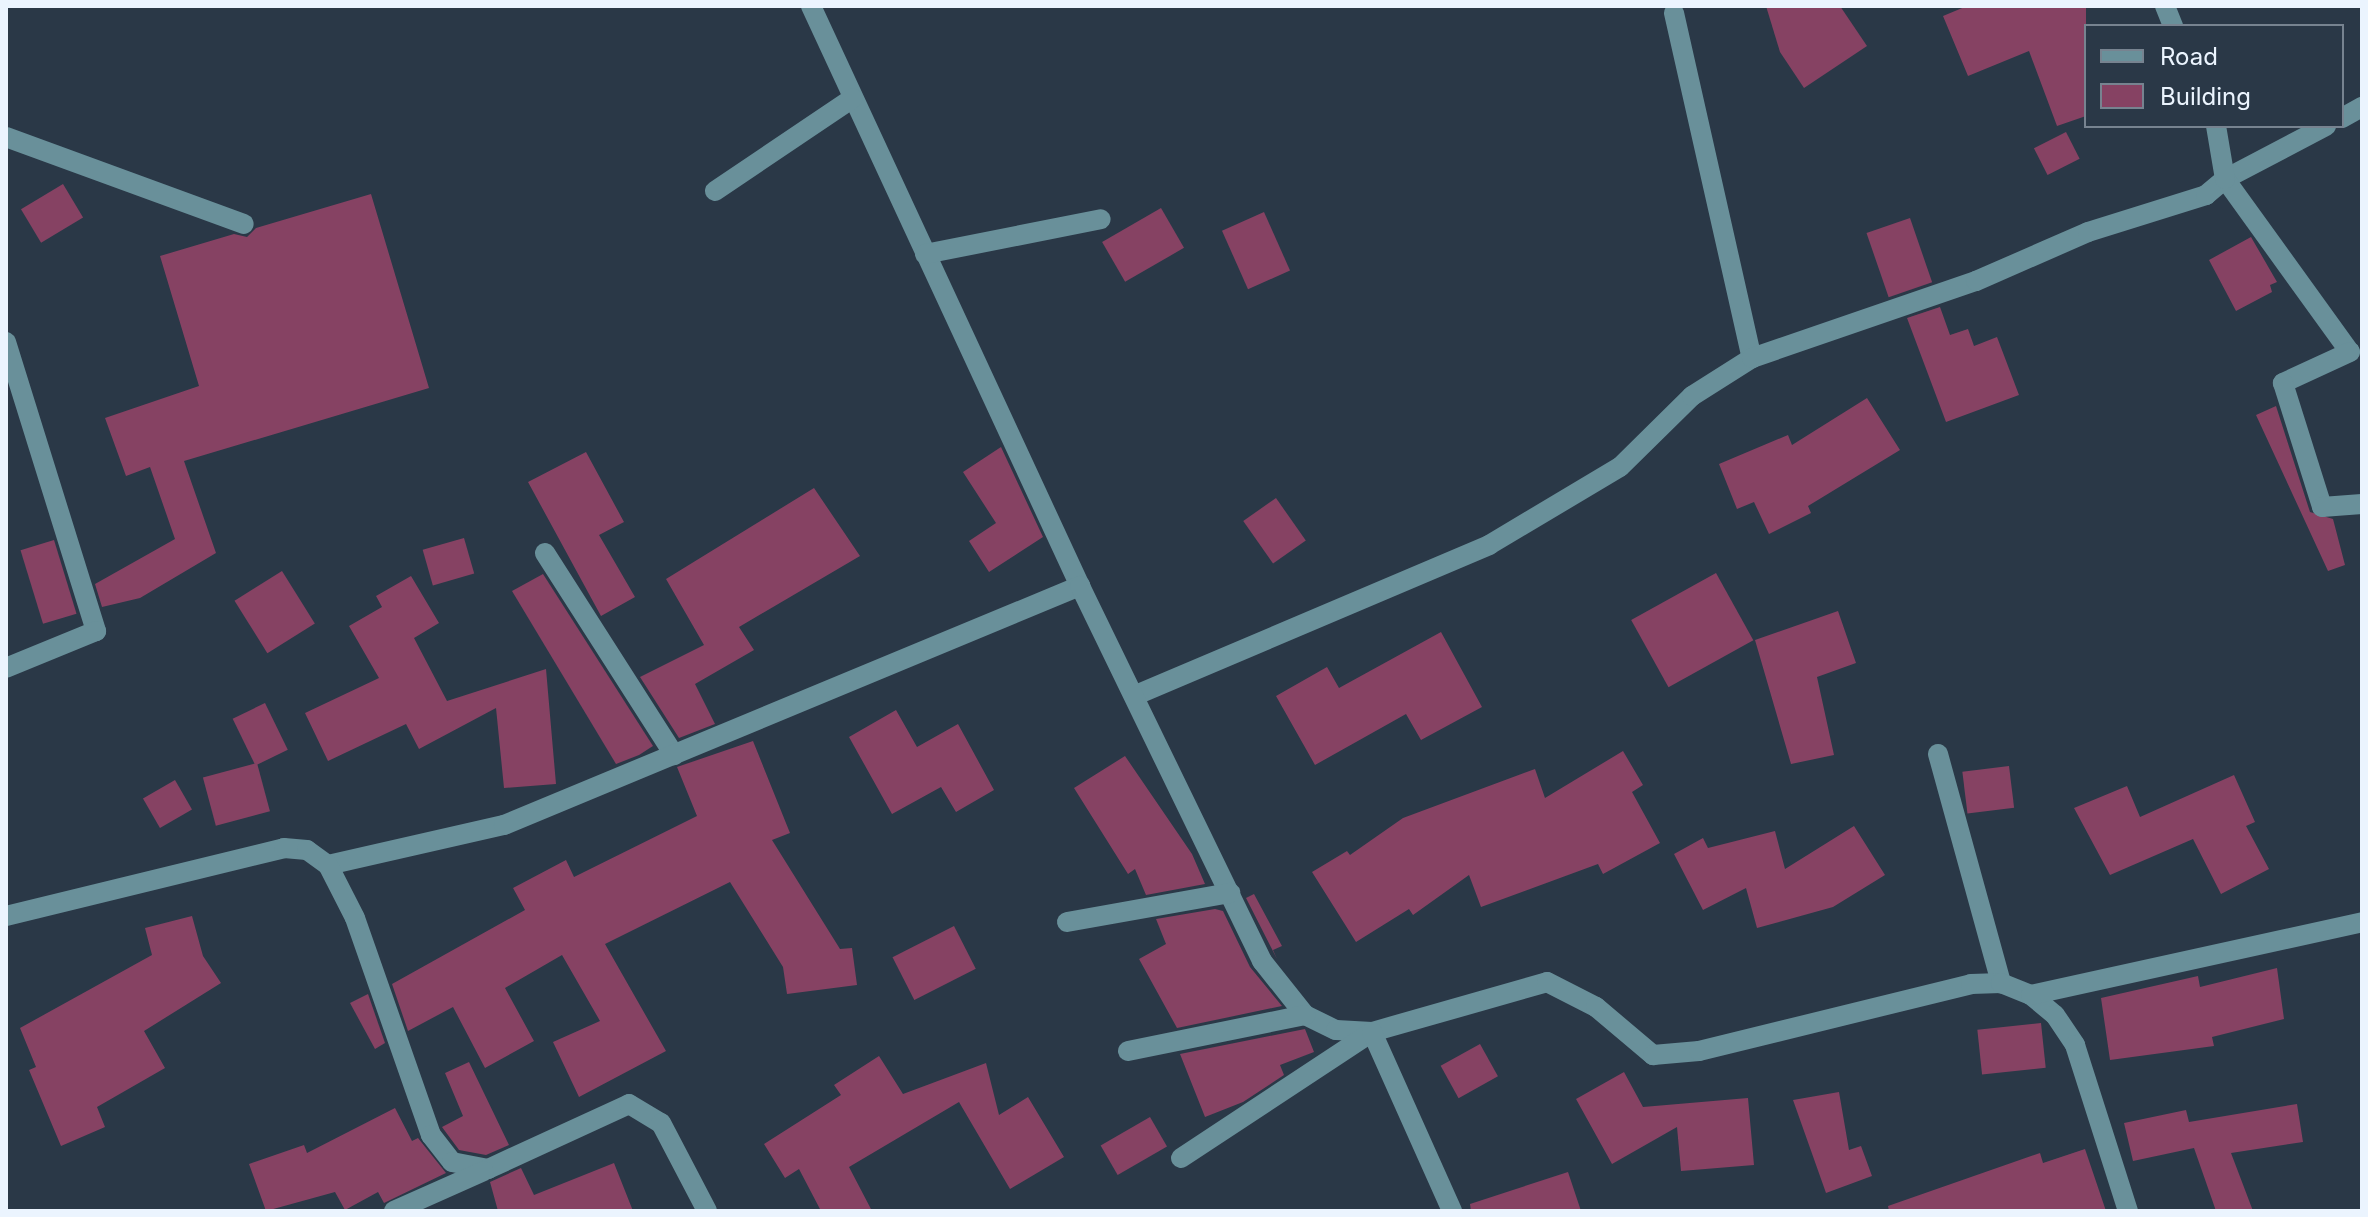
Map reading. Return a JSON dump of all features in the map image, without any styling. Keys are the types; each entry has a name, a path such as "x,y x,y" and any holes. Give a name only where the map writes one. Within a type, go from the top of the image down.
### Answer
{"street":[{"path":"811,6 1080,586 1136,695 1262,961 1305,1015 1336,1030 1372,1032"},
{"path":"1674,13 1752,358"},
{"path":"715,191 853,98"},
{"path":"2344,117 2362,107"},
{"path":"2216,128 2225,179 2350,352 2283,383 2322,507 2362,504"},
{"path":"1136,695 1489,545 1620,467 1692,396 1752,358 1976,281 2088,232 2206,195 2225,179 2322,128"},
{"path":"6,137 244,224"},
{"path":"925,254 1101,219"},
{"path":"6,342 96,631 6,668"},
{"path":"545,553 674,755"},
{"path":"328,865 504,825 1080,586"},
{"path":"1938,754 2001,983"},
{"path":"6,916 284,848 307,850 328,865 355,918 431,1135 452,1162 488,1169"},
{"path":"1067,922 1230,893"},
{"path":"2031,995 2362,922"},
{"path":"1181,1158 1372,1032 1547,982 1596,1007 1653,1055 1680,1053 1971,984 2001,983 2031,995 2055,1015 2075,1045 2128,1211"},
{"path":"1128,1051 1305,1015"},
{"path":"1372,1032 1452,1211"},
{"path":"394,1211 629,1104 661,1123 707,1211"}],"building":[{"path":"1766,6 1840,6 1867,46 1804,88 1780,52"},
{"path":"1967,6 2086,6 2084,117 2057,126 2029,51 1968,76 1943,16"},
{"path":"2066,132 2080,159 2048,175 2034,148"},
{"path":"63,184 83,217 41,243 21,209"},
{"path":"371,194 429,388 184,461 216,553 140,598 102,607 95,584 175,539 150,467 126,476 105,418 199,386 160,256 234,234 247,237 256,228"},
{"path":"1161,208 1184,248 1125,282 1102,242"},
{"path":"1264,212 1290,270 1248,289 1222,231"},
{"path":"1910,218 1932,282 1889,297 1867,233"},
{"path":"2251,237 2277,282 2270,285 2272,292 2236,311 2209,260"},
{"path":"1940,307 1950,335 1968,329 1974,346 1997,337 2019,395 1946,422 1907,318"},
{"path":"1867,398 1900,450 1808,506 1811,513 1769,534 1754,502 1737,509 1719,464 1788,435 1792,445"},
{"path":"2276,406 2310,512 2333,519 2345,565 2328,571 2256,415"},
{"path":"1001,447 1043,537 989,572 969,541 996,523 963,472"},
{"path":"586,452 624,522 599,535 635,597 601,616 528,482"},
{"path":"814,488 860,556 739,627 754,650 695,684 715,724 679,738 640,677 704,645 666,579"},
{"path":"1276,498 1306,541 1273,564 1243,521"},
{"path":"464,538 474,574 433,585 423,550"},
{"path":"54,540 77,614 43,624 21,550"},
{"path":"282,571 315,624 267,653 235,601"},
{"path":"1716,573 1753,640 1668,687 1631,620"},
{"path":"543,574 653,746 639,755 616,764 512,591"},
{"path":"411,576 439,623 414,638 447,701 546,669 556,784 504,788 496,708 419,749 406,724 328,761 305,713 379,678 349,626 382,607 376,596"},
{"path":"1838,611 1856,663 1817,677 1834,755 1791,764 1755,640"},
{"path":"1441,632 1482,707 1421,740 1406,714 1315,765 1276,696 1327,667 1339,688"},
{"path":"265,703 288,750 255,766 233,719"},
{"path":"896,710 917,747 958,724 994,790 956,812 941,787 892,814 849,737"},
{"path":"753,741 790,833 772,840 840,949 852,948 857,985 787,994 783,967 730,882 605,944 666,1051 579,1097 553,1042 600,1021 562,955 505,988 534,1041 485,1068 453,1007 408,1031 392,984 525,910 513,888 566,860 574,877 697,816 677,767"},
{"path":"1623,751 1643,785 1632,792 1660,843 1603,874 1598,864 1481,907 1469,875 1413,915 1409,909 1356,942 1312,872 1347,851 1350,855 1403,818 1535,769 1545,798"},
{"path":"1125,756 1192,854 1205,884 1146,895 1135,869 1128,874 1074,788"},
{"path":"257,763 270,811 216,826 203,777"},
{"path":"2009,766 2014,808 1967,813 1962,772"},
{"path":"2234,775 2255,822 2246,826 2269,869 2221,894 2193,839 2110,875 2074,808 2127,786 2140,817"},
{"path":"175,780 192,809 160,828 143,798"},
{"path":"1854,826 1885,875 1833,907 1757,928 1746,888 1703,910 1674,854 1703,838 1708,848 1775,831 1785,869"},
{"path":"1254,894 1282,946 1273,950 1277,959 1246,898"},
{"path":"1215,909 1223,911 1250,967 1282,1006 1177,1028 1139,959 1166,944 1156,919"},
{"path":"192,916 203,956 221,983 144,1031 165,1068 97,1107 105,1127 61,1146 29,1070 36,1067 20,1028 152,955 145,928"},
{"path":"954,926 976,969 914,1000 893,957"},
{"path":"2277,968 2284,1019 2212,1037 2214,1046 2110,1060 2101,998 2198,976 2200,987"},
{"path":"368,994 385,1043 375,1049 350,1003"},
{"path":"2041,1023 2046,1068 1982,1074 1977,1030"},
{"path":"1305,1029 1314,1052 1280,1065 1284,1075 1243,1102 1205,1117 1180,1054"},
{"path":"1480,1044 1498,1076 1459,1098 1441,1066"},
{"path":"879,1056 903,1094 986,1063 999,1115 1028,1097 1064,1157 1010,1189 959,1102 849,1167 872,1211 821,1211 799,1169 785,1178 764,1144 841,1095 834,1085"},
{"path":"469,1062 509,1145 486,1155 459,1150 442,1127 463,1116 445,1073"},
{"path":"1624,1072 1643,1107 1748,1098 1754,1165 1681,1171 1677,1127 1612,1164 1576,1099"},
{"path":"1839,1092 1849,1150 1861,1146 1872,1176 1826,1193 1793,1100"},
{"path":"2297,1104 2303,1142 2231,1153 2253,1211 2216,1211 2194,1148 2133,1161 2124,1123 2186,1110 2189,1122"},
{"path":"395,1108 412,1141 418,1138 446,1173 384,1203 378,1192 345,1210 335,1192 266,1211 249,1164 304,1145 307,1153"},
{"path":"1150,1117 1167,1146 1118,1175 1101,1146"},
{"path":"2085,1149 2106,1211 1889,1211 1888,1206 2040,1153 2043,1163"},
{"path":"614,1163 633,1211 498,1211 490,1182 521,1168 534,1195"},
{"path":"1568,1172 1581,1211 1471,1211 1470,1204"}]}
